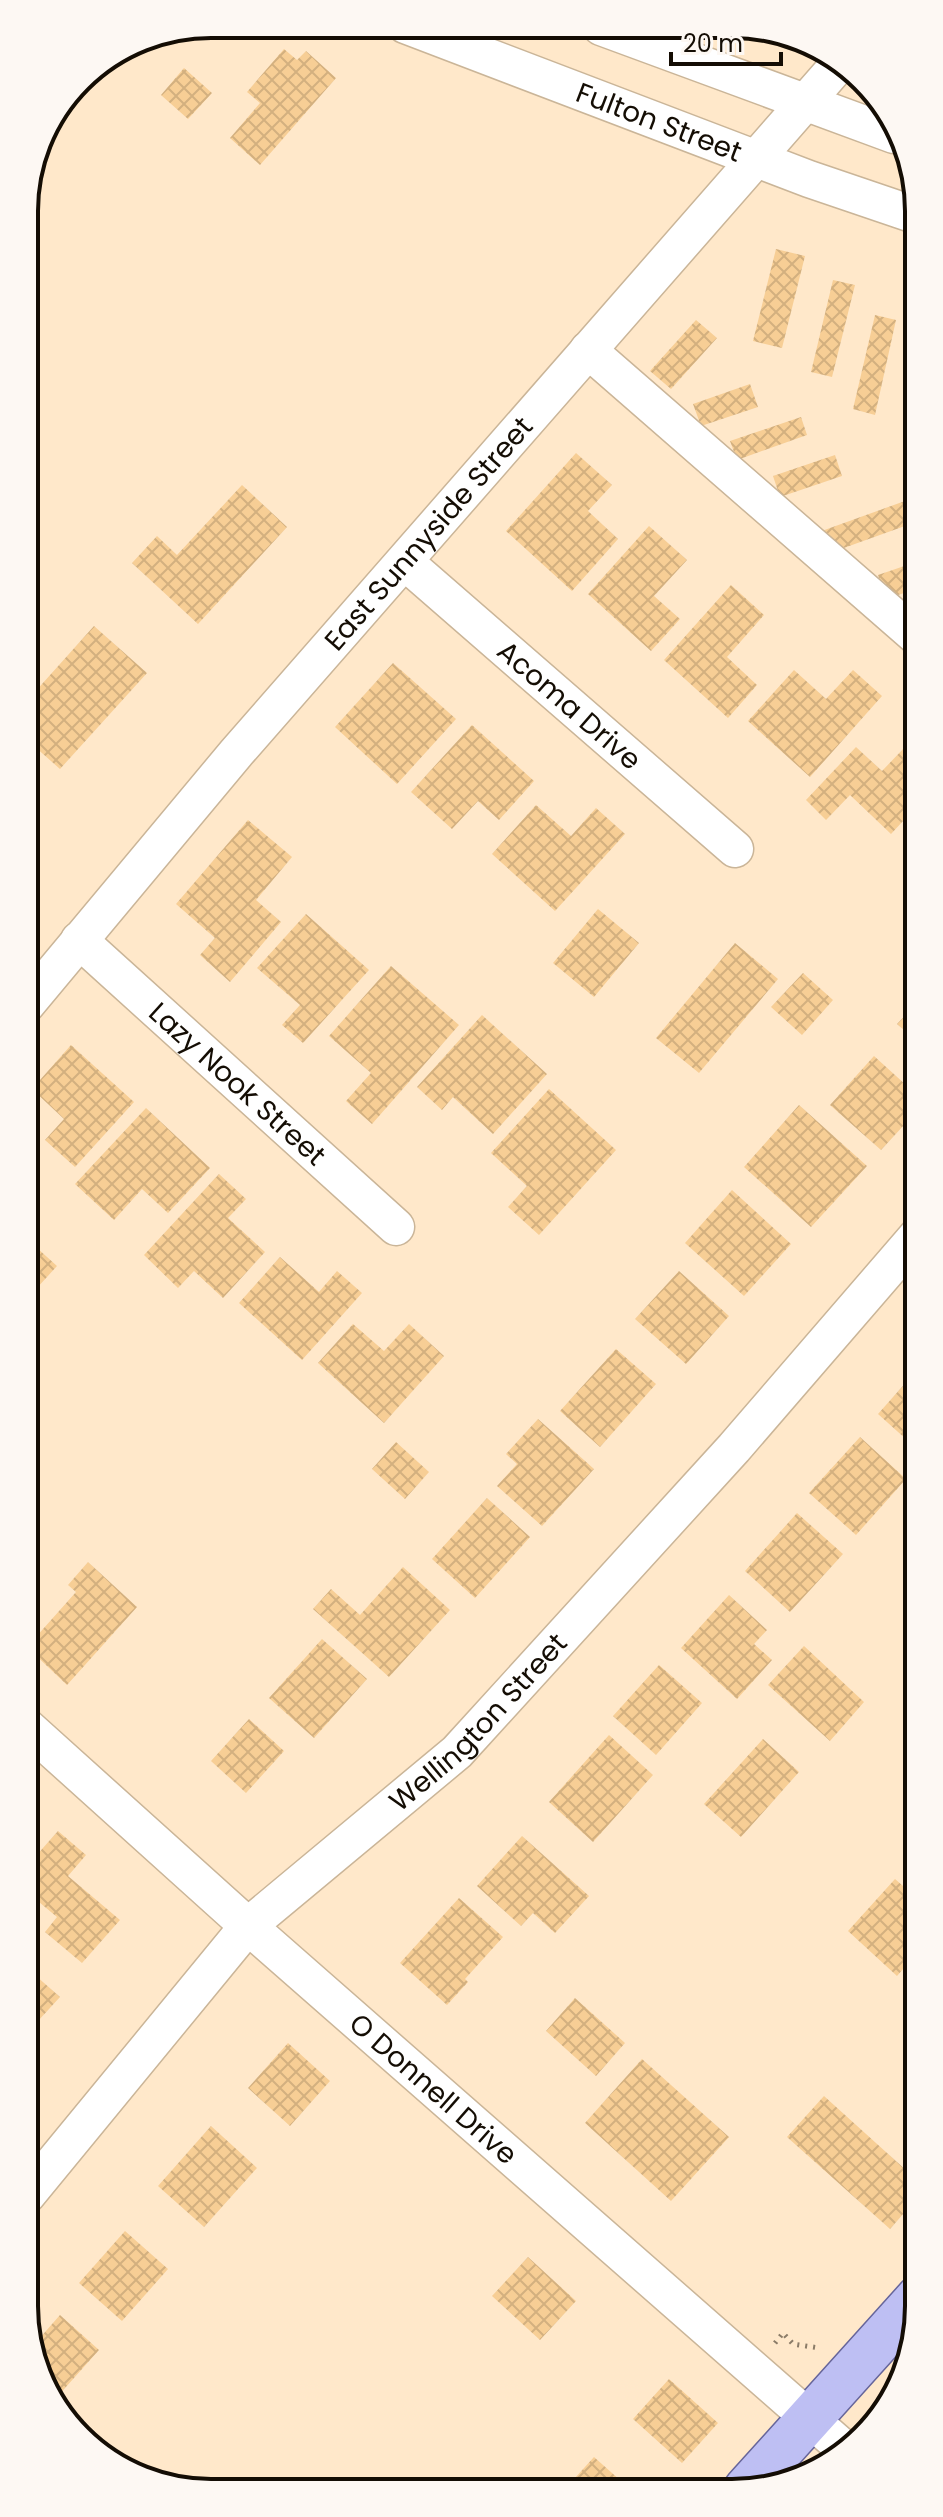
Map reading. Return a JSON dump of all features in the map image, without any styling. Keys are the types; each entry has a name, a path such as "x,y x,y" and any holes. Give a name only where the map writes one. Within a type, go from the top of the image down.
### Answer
{"main road":[{"path":"756,2478 905,2312"}],"street":[{"name":"Fulton Street","path":"439,38 905,211"},
{"path":"631,38 885,132"},
{"name":"East Sunnyside Street","path":"38,990 237,752 832,71"},
{"path":"588,350 905,626"},
{"name":"Acoma Drive","path":"405,562 735,849"},
{"name":"Lazy Nook Street","path":"79,940 396,1227"},
{"name":"Wellington Street","path":"38,2182 248,1926 457,1752 734,1448 905,1250"},
{"name":"O Donnell Drive","path":"38,1737 248,1926 837,2443"}],"building":[{"path":"284,49 297,60 306,51 336,78 260,165 230,138 260,103 247,92"},
{"path":"184,68 212,93 188,119 161,95"},
{"path":"776,249 805,256 782,348 753,341"},
{"path":"833,280 855,285 832,377 811,372"},
{"path":"875,315 896,320 875,415 853,409"},
{"path":"696,320 717,338 671,389 650,371"},
{"path":"750,384 758,407 701,426 693,404"},
{"path":"801,417 807,435 737,460 730,441"},
{"path":"576,453 612,485 588,511 618,539 572,591 506,531"},
{"path":"835,455 842,476 780,497 773,476"},
{"path":"242,485 287,527 198,624 132,563 157,536 177,555"},
{"path":"905,501 905,526 827,554 819,532"},
{"path":"649,526 687,560 654,596 680,619 651,651 588,594"},
{"path":"905,566 905,593 886,599 878,575"},
{"path":"731,585 764,615 727,657 757,685 728,718 664,660"},
{"path":"94,626 147,673 60,769 38,750 38,688"},
{"path":"393,663 456,719 397,784 335,727"},
{"path":"794,670 826,699 853,670 882,696 810,777 748,721"},
{"path":"472,725 534,781 499,820 478,801 452,829 411,792"},
{"path":"856,747 882,771 905,747 905,819 891,834 850,795 826,820 806,800"},
{"path":"536,805 571,836 596,808 625,834 555,911 492,854"},
{"path":"248,820 292,857 256,900 281,922 230,982 200,955 215,938 176,904"},
{"path":"598,909 639,943 594,997 553,963"},
{"path":"306,914 369,970 303,1043 282,1025 300,1005 257,968"},
{"path":"735,943 778,979 699,1073 656,1038"},
{"path":"391,966 459,1025 372,1124 346,1101 371,1073 329,1036"},
{"path":"803,973 833,1000 802,1035 771,1007"},
{"path":"482,1015 547,1074 493,1134 453,1097 442,1110 417,1087"},
{"path":"905,1016 905,1031 897,1024"},
{"path":"71,1045 134,1102 75,1167 45,1140 64,1119 38,1095 38,1082"},
{"path":"874,1056 905,1084 905,1124 881,1150 830,1105"},
{"path":"549,1089 616,1150 539,1235 508,1207 527,1186 491,1153"},
{"path":"799,1105 867,1166 811,1227 744,1167"},
{"path":"146,1108 210,1168 168,1213 142,1189 114,1220 75,1184"},
{"path":"219,1174 246,1199 228,1218 265,1252 223,1298 194,1271 178,1288 144,1255"},
{"path":"732,1190 791,1244 744,1296 685,1243"},
{"path":"38,1249 57,1266 38,1287"},
{"path":"280,1257 319,1292 337,1271 362,1293 302,1360 239,1303"},
{"path":"679,1271 729,1316 686,1364 635,1319"},
{"path":"353,1324 384,1351 409,1324 444,1356 384,1423 318,1363"},
{"path":"616,1349 656,1384 600,1447 560,1411"},
{"path":"905,1384 905,1438 878,1414"},
{"path":"538,1419 594,1469 542,1526 497,1486 517,1464 506,1454"},
{"path":"860,1437 905,1478 856,1535 809,1493"},
{"path":"396,1442 429,1472 405,1499 372,1469"},
{"path":"487,1498 530,1537 475,1598 432,1559"},
{"path":"797,1513 843,1554 790,1612 745,1571"},
{"path":"88,1562 137,1607 67,1685 38,1657 38,1635 76,1592 68,1585"},
{"path":"403,1567 450,1610 389,1677 313,1609 331,1589 360,1615"},
{"path":"729,1595 767,1630 754,1644 772,1660 737,1699 681,1648"},
{"path":"322,1639 367,1679 314,1738 269,1698"},
{"path":"804,1646 864,1702 830,1741 768,1685"},
{"path":"659,1665 702,1703 656,1755 613,1716"},
{"path":"249,1719 284,1751 246,1793 211,1761"},
{"path":"609,1735 653,1775 593,1842 549,1802"},
{"path":"763,1739 799,1772 741,1837 704,1804"},
{"path":"58,1831 86,1855 68,1876 120,1920 82,1963 45,1932 57,1917 38,1901 38,1854"},
{"path":"522,1836 589,1896 555,1933 533,1913 521,1926 477,1886"},
{"path":"895,1879 905,1888 905,1967 897,1976 848,1931"},
{"path":"459,1898 503,1937 465,1979 468,1982 447,2005 400,1963"},
{"path":"38,1978 60,1997 38,2021"},
{"path":"575,1998 625,2043 596,2076 546,2031"},
{"path":"288,2043 330,2081 290,2126 248,2088"},
{"path":"642,2059 729,2137 671,2201 585,2123"},
{"path":"824,2096 905,2169 905,2212 890,2229 787,2137"},
{"path":"211,2126 257,2168 204,2227 158,2186"},
{"path":"125,2231 168,2269 122,2321 79,2283"},
{"path":"528,2257 576,2301 540,2340 492,2296"},
{"path":"60,2315 99,2350 61,2392 51,2372 41,2337"},
{"path":"669,2379 718,2423 682,2463 633,2419"},
{"path":"594,2457 619,2479 574,2479"}]}
